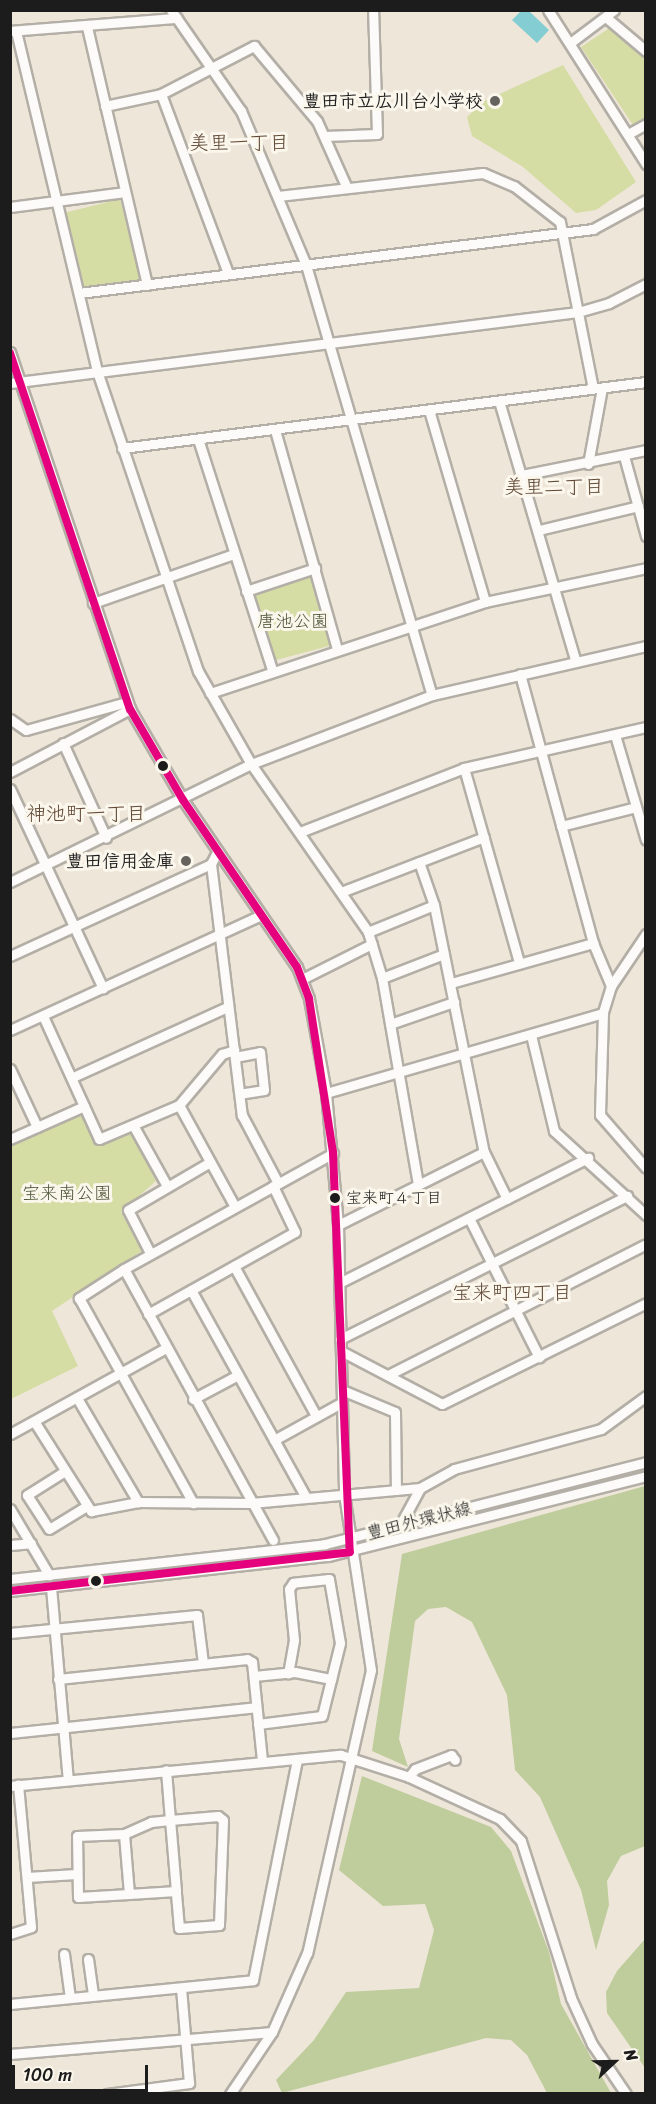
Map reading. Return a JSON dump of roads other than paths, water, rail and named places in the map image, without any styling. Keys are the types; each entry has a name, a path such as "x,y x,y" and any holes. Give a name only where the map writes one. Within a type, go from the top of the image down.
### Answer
{"street":[{"path":"325,136 377,134 373,10"},
{"path":"548,10 645,164"},
{"path":"570,43 608,19 614,10"},
{"path":"418,1185 382,978 368,932 251,764 210,693 166,578 97,371 13,31 87,27 173,14 241,111 306,265 432,695"},
{"path":"608,19 645,51"},
{"path":"87,27 147,285"},
{"path":"105,106 161,94 257,47 325,136 346,188"},
{"path":"161,94 228,273"},
{"path":"628,134 645,123"},
{"path":"278,196 491,173 551,214 562,234 578,312 598,388 588,464"},
{"path":"10,207 125,192"},
{"path":"79,293 593,229 645,200"},
{"path":"14,382 329,341 578,312 645,284"},
{"path":"10,352 14,382 128,705 183,800 302,979 326,1093 339,1225 344,1494 348,1539 371,1670 307,1953 272,2032 230,2094"},
{"path":"122,448 645,382"},
{"path":"499,401 539,530 576,662"},
{"path":"429,410 485,602"},
{"path":"274,430 337,649"},
{"path":"198,439 272,670"},
{"path":"522,475 588,464 645,450"},
{"path":"624,456 645,536"},
{"path":"539,530 638,506"},
{"path":"93,603 234,554"},
{"path":"210,693 410,624 485,602 645,567"},
{"path":"246,591 315,568"},
{"path":"10,882 106,838 251,764 432,695 645,646"},
{"path":"520,674 593,943 611,986"},
{"path":"10,719 26,730 128,705"},
{"path":"10,772 128,705"},
{"path":"300,832 464,768 645,727"},
{"path":"615,735 645,840"},
{"path":"63,743 106,838"},
{"path":"464,768 519,963"},
{"path":"10,789 103,988"},
{"path":"561,826 636,807"},
{"path":"341,892 484,837"},
{"path":"148,1314 297,1229 243,1121 211,864 217,852"},
{"path":"419,862 434,905 484,1152 507,1199"},
{"path":"10,956 211,864"},
{"path":"368,932 434,905"},
{"path":"11,1029 261,915"},
{"path":"645,934 611,986 603,1013 600,1115 645,1168"},
{"path":"451,983 593,943"},
{"path":"302,979 372,944"},
{"path":"382,978 444,954"},
{"path":"390,1024 454,1002"},
{"path":"73,1077 228,1007"},
{"path":"326,1093 603,1013"},
{"path":"43,1016 73,1077 99,1138 179,1105 222,1054 260,1052 264,1090 240,1094"},
{"path":"531,1035 554,1131 588,1158 645,1215"},
{"path":"10,1069 37,1127"},
{"path":"179,1105 235,1207"},
{"path":"10,1139 84,1106"},
{"path":"134,1125 167,1185"},
{"path":"339,1225 484,1152"},
{"path":"193,1503 79,1299 150,1253 333,1153"},
{"path":"339,1283 588,1158"},
{"path":"150,1253 128,1210 167,1185 210,1162"},
{"path":"340,1339 627,1196"},
{"path":"469,1218 539,1357"},
{"path":"388,1375 645,1244"},
{"path":"234,1266 316,1416"},
{"path":"124,1269 193,1399 273,1540"},
{"path":"191,1290 305,1496"},
{"path":"341,1351 442,1404 645,1303"},
{"path":"10,1434 166,1348"},
{"path":"193,1399 238,1375"},
{"path":"342,1390 395,1412 396,1490"},
{"path":"64,1471 27,1494 49,1529 85,1507 138,1502 251,1503 305,1496 420,1488 454,1469 601,1429 645,1396"},
{"path":"77,1398 138,1502"},
{"path":"274,1440 341,1403"},
{"path":"34,1421 85,1507"},
{"name":"豊田外環状線","path":"10,1579 280,1552 399,1527 645,1462"},
{"name":"豊田外環状線","path":"10,1591 350,1552 645,1476"},
{"path":"399,1527 420,1488"},
{"path":"10,1509 50,1575"},
{"path":"10,1545 31,1543"},
{"path":"258,1724 319,1718 340,1644 329,1579 294,1583 289,1589 294,1645 288,1673"},
{"path":"51,1587 52,1630 68,1780"},
{"path":"10,1633 197,1615 203,1663"},
{"path":"58,1679 247,1659 254,1676 262,1760"},
{"path":"254,1676 288,1673 331,1679"},
{"path":"10,1732 256,1707"},
{"path":"409,1777 415,1769 452,1755 455,1760"},
{"path":"10,1934 31,1927 27,1877 14,1785 262,1760 351,1757 409,1777 501,1819 521,1841 571,1998 592,2044 626,2094"},
{"path":"10,2004 253,1980 297,1759"},
{"path":"166,1770 170,1820 176,1891 182,1930 219,1925 223,1820 219,1816 170,1820 124,1834 75,1837 76,1874 80,1899 176,1891"},
{"path":"124,1834 129,1894"},
{"path":"27,1877 76,1874"},
{"path":"64,1954 70,1998"},
{"path":"88,1959 93,1996"},
{"path":"107,2094 186,2085 190,2080 182,1988"},
{"path":"10,2054 186,2037 272,2032"}],"water":[{"path":"521,11 529,11 549,30 537,43 512,20"}],"place":[{"name":"豊田市立広川台小学校","path":"495,101"},
{"name":"豊田信用金庫","path":"186,861"},
{"name":"宝来町４丁目","path":"335,1198"}],"district":[{"name":"美里一丁目","path":"239,142"},
{"name":"美里二丁目","path":"554,486"},
{"name":"神池町一丁目","path":"86,813"},
{"name":"宝来町四丁目","path":"512,1292"}],"park label":[{"name":"唐池公園","path":"293,621"},
{"name":"宝来南公園","path":"67,1193"}]}
